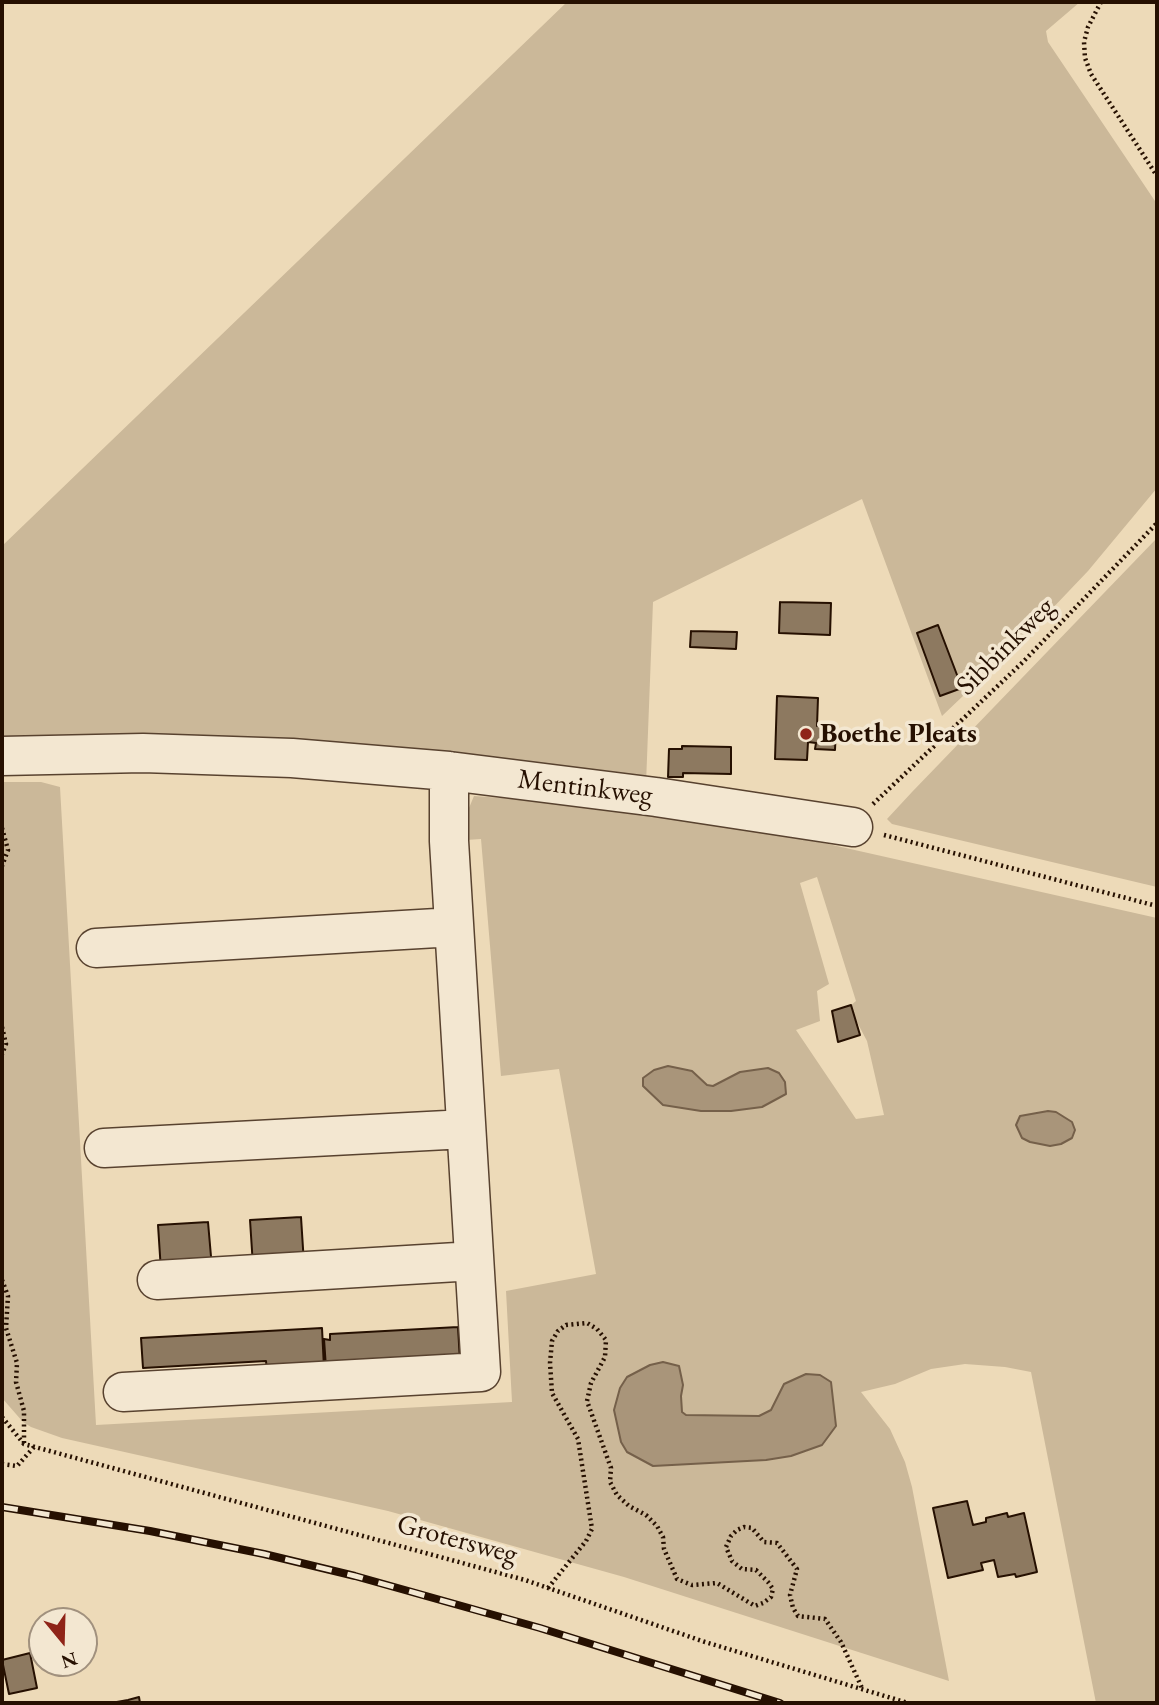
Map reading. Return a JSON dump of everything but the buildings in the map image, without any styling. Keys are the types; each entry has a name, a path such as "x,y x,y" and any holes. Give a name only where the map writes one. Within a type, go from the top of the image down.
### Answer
{"street":[{"name":"Mentinkweg","path":"2,756 157,753 292,758 449,771 656,797 853,827"},
{"path":"123,1392 481,1372 449,841 449,771"},
{"path":"96,948 454,927"},
{"path":"104,1148 466,1129"},
{"path":"157,1280 474,1261"}],"path":[{"path":"1101,2 1088,27 1084,42 1090,74 1157,176"},
{"name":"Sibbinkweg","path":"853,827 873,804 1023,662 1157,523"},
{"path":"853,827 1157,905"},
{"path":"2,828 8,850 2,866"},
{"path":"2,1027 6,1044 2,1054"},
{"path":"2,1280 8,1296 6,1328 16,1363 16,1382 24,1411 24,1444"},
{"path":"548,1588 586,1541 592,1529 579,1439 552,1393 550,1363 552,1341 558,1331 566,1325 587,1323 597,1329 606,1340 605,1357 591,1383 587,1401 611,1468 610,1482 617,1495 657,1526 677,1579 692,1585 717,1583 755,1606 763,1603 771,1597 773,1589 756,1570 742,1569 732,1560 726,1547 737,1530 752,1528 764,1542 777,1543 797,1569 790,1595 793,1608 798,1616 825,1619 841,1642 862,1688"},
{"path":"2,1417 24,1444"},
{"name":"Grotersweg","path":"24,1444 548,1588 705,1642 908,1703"},
{"path":"2,1464 17,1466 34,1447"}],"shaded area":[{"path":"567,2 1080,2 1046,31 1048,42 1157,204 1157,488 1088,571 1028,634 942,716 862,499 653,602 646,784 2,743 2,546"},
{"path":"1157,538 1157,887 892,824 887,819 912,792"},
{"path":"2,782 41,782 60,787 96,1425 512,1402 506,1291 596,1274 559,1069 501,1076 481,839 466,840 469,808 474,796 745,828 1157,918 1157,1703 1096,1703 1031,1372 965,1364 931,1369 895,1384 861,1392 890,1429 905,1462 949,1681 624,1577 388,1511 62,1438 23,1422 2,1398","holes":["817,877 856,1001 849,1007 867,1041 884,1115 856,1119 796,1030 820,1021 817,991 829,984 800,883","692,1071 707,1085 713,1086 740,1072 786,1095 762,1107 701,1111","650,1365 683,1385 682,1412 686,1415 759,1416 771,1410 784,1384 831,1382 836,1426 807,1451 791,1455 766,1460 653,1466 627,1452 621,1442 615,1410 620,1388 627,1377"]},
{"path":"668,1066 692,1071 707,1085 713,1086 740,1072 768,1068 779,1073 785,1082 786,1094 762,1107 731,1111 701,1111 663,1105 643,1086 643,1078 654,1070"},
{"path":"1056,1112 1072,1122 1075,1130 1072,1138 1050,1146 1022,1138 1016,1125 1020,1116"},
{"path":"663,1362 679,1366 683,1385 682,1412 686,1415 759,1416 771,1410 784,1384 806,1374 820,1375 831,1382 836,1426 822,1445 791,1456 766,1460 653,1466 627,1452 621,1442 614,1410 620,1388 627,1377 650,1365"}],"railway":[{"path":"2,1507 150,1531 355,1576 540,1628 780,1703"}],"place":[{"name":"Boethe Pleats","path":"806,734"}]}
